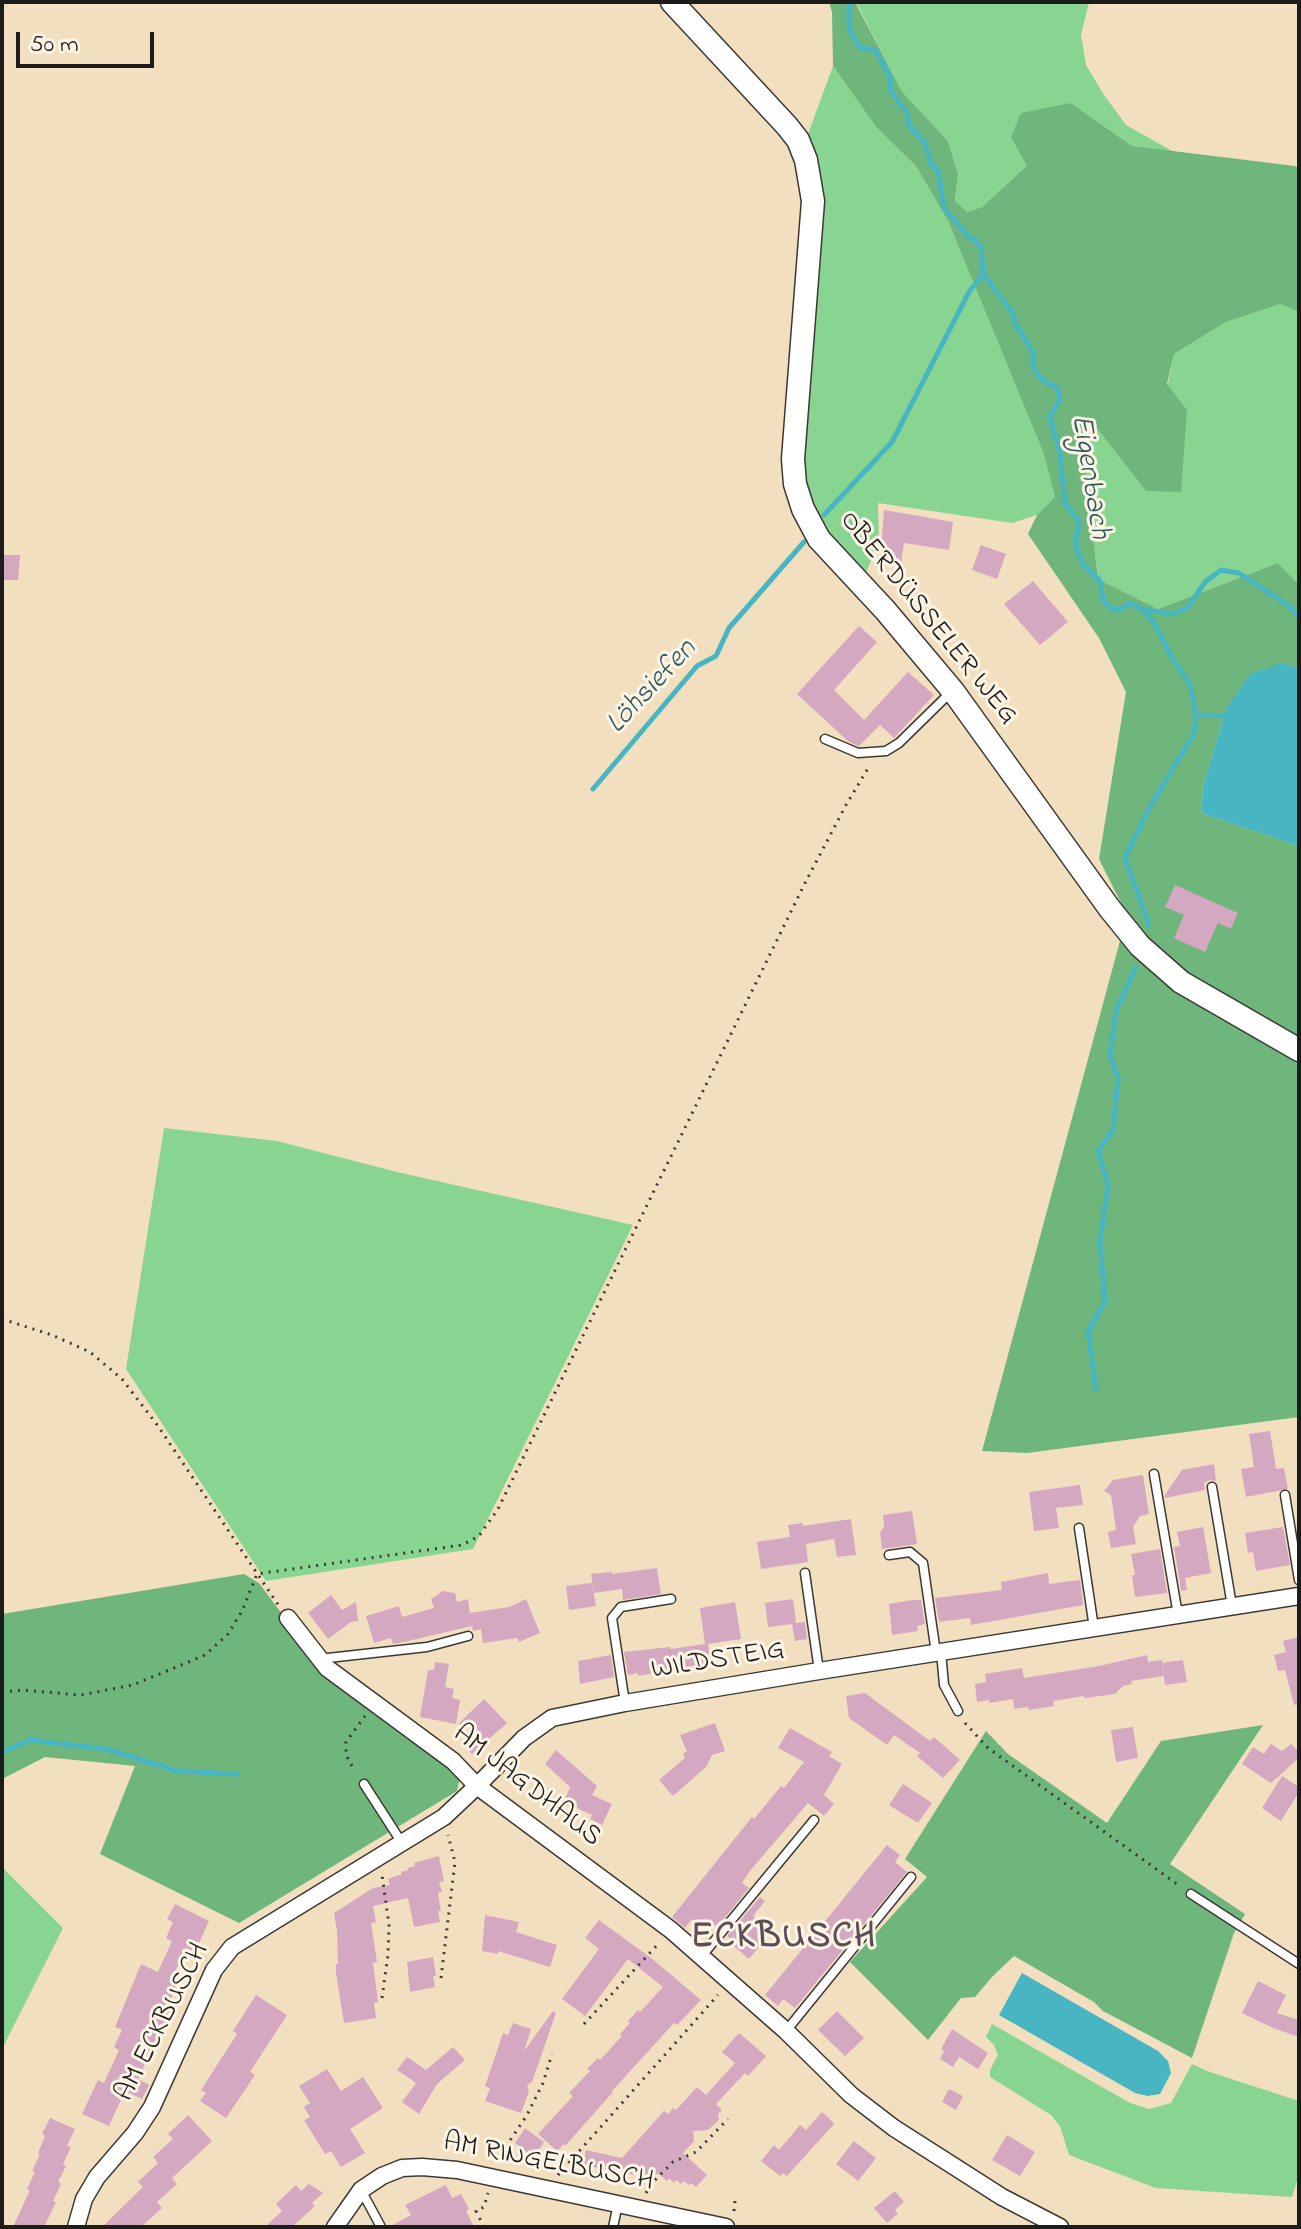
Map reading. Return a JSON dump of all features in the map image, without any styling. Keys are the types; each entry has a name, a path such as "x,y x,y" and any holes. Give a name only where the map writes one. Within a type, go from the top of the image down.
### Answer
{"street":[{"name":"OBERDÜSSELER WEG","path":"672,2 787,126 798,140 806,160 813,201 793,459 795,484 803,509 819,539 885,610 953,691 1140,946 1181,982 1299,1050"},
{"name":"WILDSTEIG","path":"477,1786 524,1738 552,1718 819,1671 1299,1596"},
{"name":"AM JAGDHAUS","path":"288,1618 327,1668 453,1761 477,1786 671,1930 786,2031 851,2095 894,2128 1002,2197 1060,2227"},
{"name":"AM ECKBUSCH","path":"76,2227 84,2199 97,2177 135,2133 152,2107 214,1970 232,1947 444,1817 477,1786"},
{"name":"AM RINGELBUSCH","path":"335,2227 361,2190 382,2176 402,2168 439,2168 726,2227"}],"lane":[{"path":"825,739 858,753 878,753 894,747 953,691"},
{"path":"1154,1474 1178,1616"},
{"path":"1212,1487 1232,1606"},
{"path":"1285,1495 1299,1580"},
{"path":"1079,1528 1094,1628"},
{"path":"889,1555 910,1552 923,1563 944,1685 958,1711"},
{"name":"WILDSTEIG","path":"805,1573 819,1671"},
{"name":"WILDSTEIG","path":"625,1703 612,1618 621,1607 671,1599"},
{"path":"319,1659 427,1647 468,1636"},
{"path":"364,1784 402,1843"},
{"path":"701,1957 814,1820"},
{"path":"786,2031 911,1877"},
{"path":"1191,1894 1299,1964"},
{"path":"361,2190 381,2227"},
{"path":"613,2227 618,2203"}],"path":[{"path":"257,1574 462,1545 479,1536 498,1509 805,883 846,805 878,753"},
{"path":"2,1319 52,1335 90,1352 122,1379 158,1426 288,1618"},
{"path":"2,1692 22,1690 81,1695 133,1685 205,1655 228,1634 242,1611 257,1574"},
{"path":"352,1766 346,1755 346,1742 376,1704"},
{"path":"958,1711 988,1748 1191,1894"},
{"path":"441,1978 455,1862 444,1817"},
{"path":"379,1856 389,1925 382,1998"},
{"path":"584,2024 671,1930"},
{"path":"545,2189 730,1982"},
{"path":"484,2227 476,2211 484,2207 489,2177 527,2115 543,2083 552,2054"},
{"path":"639,2207 651,2184 673,2162 696,2152 728,2119"}],"green space":[{"path":"829,2 855,2 902,92 948,141 958,174 955,201 967,212 982,207 1027,166 1011,137 1021,113 1071,103 1132,146 1295,166 1299,169 1299,312 1280,304 1226,322 1174,354 1167,384 1187,410 1181,492 1146,491 1099,431 1082,439 1098,579 1158,609 1278,563 1299,585 1299,668 1282,663 1226,709 1203,787 1201,813 1299,846 1299,1417 1027,1453 982,1451 1127,915 1099,859 1126,692 1099,638 1028,534 1037,515 1055,497 1043,452 948,221 916,166 876,127 833,66"},
{"path":"856,2 1089,2 1081,35 1086,65 1126,125 1174,152 1132,146 1071,103 1028,166 982,207 967,212 955,202 958,174 948,141 902,93"},
{"path":"833,66 876,127 916,166 948,221 1043,452 1055,497 1037,515 1012,523 878,503 879,543 864,577 823,531 803,486 821,219 817,161 808,134"},
{"path":"1280,304 1299,312 1299,585 1278,563 1158,609 1098,579 1082,439 1099,431 1146,491 1174,354 1226,322"},
{"path":"164,1128 277,1141 397,1172 633,1225 473,1549 266,1581 126,1369"},
{"path":"244,1574 259,1583 325,1672 443,1758 460,1777 457,1791 239,1923 100,1854 135,1766 45,1757 2,1779 2,1614"},
{"path":"1263,1725 1170,1864 1245,1914 1234,1933 1192,2058 1103,2011 1094,2002 1014,1956 975,1997 961,1998 928,2040 850,1962 927,1877 905,1859 986,1731 1008,1754 1107,1823 1161,1741"},
{"path":"2,1867 63,1928 2,2049"},
{"path":"992,2024 1130,2103 1149,2109 1171,2103 1192,2064 1299,2101 1299,2175 1292,2197 1156,2188 1069,2155 1060,2126 1051,2115 990,2077 998,2055 986,2037"}],"water":[{"path":"1282,663 1299,668 1299,846 1201,813 1203,787 1226,709 1250,674"},
{"path":"1022,1973 1158,2051 1168,2061 1171,2073 1160,2094 1148,2096 1135,2093 999,2015"}],"building":[{"path":"884,510 953,522 949,550 904,543 901,563 880,562"},
{"path":"981,545 1006,554 997,579 972,570"},
{"path":"2,555 20,555 18,580 2,580"},
{"path":"1033,581 1068,622 1040,645 1004,604"},
{"path":"859,626 877,642 834,690 864,720 908,672 934,695 894,738 880,725 859,746 849,742 797,694"},
{"path":"1175,885 1238,913 1231,929 1218,923 1205,952 1174,938 1184,915 1165,907"},
{"path":"1270,1431 1276,1469 1284,1468 1288,1489 1246,1497 1241,1469 1254,1467 1249,1434"},
{"path":"1214,1464 1216,1481 1204,1483 1205,1490 1165,1498 1182,1470"},
{"path":"1143,1475 1149,1514 1140,1516 1133,1527 1136,1544 1111,1548 1108,1532 1116,1530 1111,1495 1104,1491 1113,1480"},
{"path":"1080,1485 1083,1505 1056,1508 1059,1528 1034,1531 1029,1492"},
{"path":"912,1511 917,1544 882,1549 880,1532 884,1527 883,1515"},
{"path":"851,1519 856,1555 837,1557 834,1539 806,1544 808,1562 761,1569 757,1542 790,1537 788,1525 803,1523 803,1526"},
{"path":"1203,1527 1211,1573 1185,1578 1187,1590 1181,1591 1174,1547 1180,1546 1177,1532"},
{"path":"1283,1527 1290,1565 1256,1571 1253,1552 1248,1553 1245,1533"},
{"path":"1160,1549 1167,1593 1135,1597 1131,1554"},
{"path":"657,1568 661,1594 623,1600 622,1589 594,1593 591,1574"},
{"path":"1048,1573 1049,1584 1080,1580 1083,1605 971,1625 970,1618 939,1622 935,1598 1002,1590 1001,1582"},
{"path":"592,1583 596,1606 569,1610 566,1586"},
{"path":"443,1591 455,1593 457,1602 468,1599 470,1613 509,1607 526,1599 540,1633 519,1642 517,1638 483,1643 481,1629 473,1631 472,1626 393,1644 391,1638 374,1643 366,1616 399,1606 402,1617 434,1608 431,1599"},
{"path":"331,1595 342,1610 356,1602 358,1621 351,1622 328,1639 308,1613"},
{"path":"793,1599 796,1623 805,1622 807,1639 795,1641 792,1624 768,1627 765,1603"},
{"path":"921,1600 925,1624 917,1626 918,1631 892,1635 889,1604"},
{"path":"735,1602 741,1639 708,1644 711,1663 638,1676 638,1673 628,1675 624,1652 705,1644 700,1608"},
{"path":"1299,1637 1299,1704 1294,1705 1285,1670 1278,1671 1274,1655 1286,1652 1283,1641"},
{"path":"611,1655 614,1677 580,1684 578,1661"},
{"path":"1147,1655 1148,1662 1162,1660 1164,1676 1131,1681 1132,1684 1123,1686 1115,1694 1053,1701 1054,1706 1029,1710 1028,1707 1014,1709 1013,1699 977,1702 975,1684 986,1682 985,1674 1022,1668 1024,1678"},
{"path":"1183,1660 1187,1682 1165,1685 1162,1663"},
{"path":"435,1662 449,1664 445,1687 454,1689 452,1698 460,1700 456,1724 420,1717 428,1670 434,1670"},
{"path":"865,1693 930,1741 934,1737 960,1760 943,1778 917,1756 920,1753 894,1735 887,1745 849,1718 846,1696"},
{"path":"484,1699 507,1723 472,1754 461,1742 477,1728 458,1724"},
{"path":"715,1723 725,1751 712,1755 706,1767 673,1796 659,1780 685,1758 683,1753 687,1752 680,1735"},
{"path":"1133,1727 1138,1758 1116,1762 1111,1730"},
{"path":"790,1728 832,1752 829,1756 842,1764 824,1795 834,1804 824,1816 808,1803 749,1872 742,1883 749,1888 717,1927 710,1922 704,1929 692,1919 685,1928 672,1917 752,1817 754,1819 781,1786 784,1788 804,1762 778,1748"},
{"path":"1271,1744 1282,1751 1291,1744 1299,1752 1299,1758 1271,1783 1242,1764 1253,1747 1264,1754"},
{"path":"556,1750 597,1786 592,1795 612,1804 602,1825 590,1819 592,1815 564,1802 570,1787 545,1764"},
{"path":"1282,1776 1299,1787 1299,1792 1281,1821 1262,1808"},
{"path":"903,1784 932,1803 918,1823 889,1805"},
{"path":"887,1845 900,1855 895,1862 907,1872 795,2008 783,1999 778,2006 765,1995"},
{"path":"439,1856 444,1881 439,1882 442,1892 438,1893 440,1922 414,1927 408,1898 373,1906 376,1922 371,1923 377,1962 373,1963 378,2002 374,2003 376,2018 344,2023 336,1973 334,1913 373,1888 390,1885 388,1879 415,1866 414,1863"},
{"path":"760,1897 765,1901 753,1916 760,1922 756,1928 767,1937 749,1959 730,1943 732,1940 727,1936"},
{"path":"175,1904 209,1921 195,1952 186,1948 173,1976 179,1979 166,2011 169,2012 138,2079 149,2085 142,2099 125,2091 109,2126 82,2114 98,2080 104,2083 119,2050 114,2047 122,2030 115,2027 141,1964 158,1972 172,1941 166,1938 173,1922 167,1919"},
{"path":"485,1915 519,1922 516,1932 557,1945 550,1967 498,1951 498,1954 482,1951"},
{"path":"599,1920 701,2000 677,2025 674,2023 565,2146 557,2151 538,2134 573,2096 569,2093 590,2071 587,2069 598,2058 600,2060 622,2036 620,2034 630,2023 628,2021 663,1987 628,1959 585,2016 562,1999 599,1949 585,1938"},
{"path":"433,1957 435,1987 410,1992 407,1962"},
{"path":"1258,1981 1286,1995 1277,2013 1299,2020 1299,2037 1242,2013"},
{"path":"256,1995 287,2015 250,2072 255,2075 226,2118 200,2101 206,2093 201,2090 237,2034 233,2031"},
{"path":"553,2011 556,2013 532,2082 527,2085 529,2091 521,2113 485,2101 490,2088 485,2086 503,2033 508,2035 513,2023 531,2029 524,2051"},
{"path":"837,2011 864,2038 845,2056 818,2030"},
{"path":"952,2029 988,2053 978,2069 959,2057 953,2067 940,2059 944,2051 941,2049"},
{"path":"739,2033 766,2056 716,2104 722,2110 718,2114 719,2120 708,2130 693,2131 694,2141 683,2153 707,2175 696,2187 684,2181 681,2184 676,2180 674,2183 669,2178 667,2181 659,2174 635,2175 583,2165 586,2150 622,2158 664,2111 668,2114 673,2108 676,2110 697,2087 706,2095 735,2063 722,2052"},
{"path":"453,2047 465,2060 437,2084 419,2114 402,2102 416,2083 397,2070 407,2057 426,2070"},
{"path":"327,2069 341,2091 363,2077 383,2108 350,2129 365,2153 341,2167 331,2151 325,2154 304,2120 310,2117 304,2107 310,2103 299,2086"},
{"path":"949,2089 963,2096 956,2110 942,2102"},
{"path":"822,2112 833,2125 787,2176 783,2173 780,2176 761,2161 774,2145 779,2150 800,2125 806,2130"},
{"path":"188,2115 212,2141 172,2178 177,2184 157,2202 162,2208 141,2227 102,2227 143,2187 138,2182 158,2163 153,2157 173,2139 168,2134"},
{"path":"50,2118 75,2129 67,2146 71,2147 58,2182 61,2184 53,2201 56,2202 44,2227 13,2227 30,2190 27,2189 35,2172 32,2171 45,2136 42,2134"},
{"path":"525,2128 544,2142 536,2154 527,2152 515,2143"},
{"path":"1007,2135 1035,2152 1020,2176 992,2160"},
{"path":"854,2141 876,2158 858,2181 836,2164"},
{"path":"309,2184 323,2193 312,2203 315,2206 292,2227 265,2227 282,2211 276,2204 296,2185 301,2191"},
{"path":"446,2185 452,2198 461,2194 474,2227 389,2227 411,2215 405,2205"},
{"path":"895,2191 904,2202 895,2210 898,2214 887,2223 874,2208"}],"waterway":[{"name":"Eigenbach","path":"849,2 849,29 860,48 875,50 890,77 891,91 907,113 909,125 925,143 931,164 938,170 944,208 981,247 983,274 1012,312 1017,327 1033,352 1033,367 1042,380 1057,388 1060,399 1050,416 1060,454 1065,503 1079,524 1075,543 1082,563 1100,581 1103,600 1109,607 1120,610 1129,603 1142,609 1171,614 1186,609 1206,581 1221,570 1239,573 1299,616"},
{"name":"Löhsiefen","path":"824,515 892,442 969,292 983,274"},
{"name":"Löhsiefen","path":"593,789 697,666 716,656 729,628 804,542"},
{"path":"1142,609 1154,623 1190,684 1196,715 1229,716"},
{"path":"1149,925 1125,858 1146,814 1194,733 1196,715"},
{"path":"1096,1389 1088,1332 1105,1301 1100,1242 1108,1184 1098,1151 1113,1130 1118,1078 1110,1054 1116,1011 1136,967"},
{"path":"2,1752 30,1740 106,1749 177,1771 237,1774"}],"district":[{"name":"ECKBUSCH","path":"784,1940"}]}
